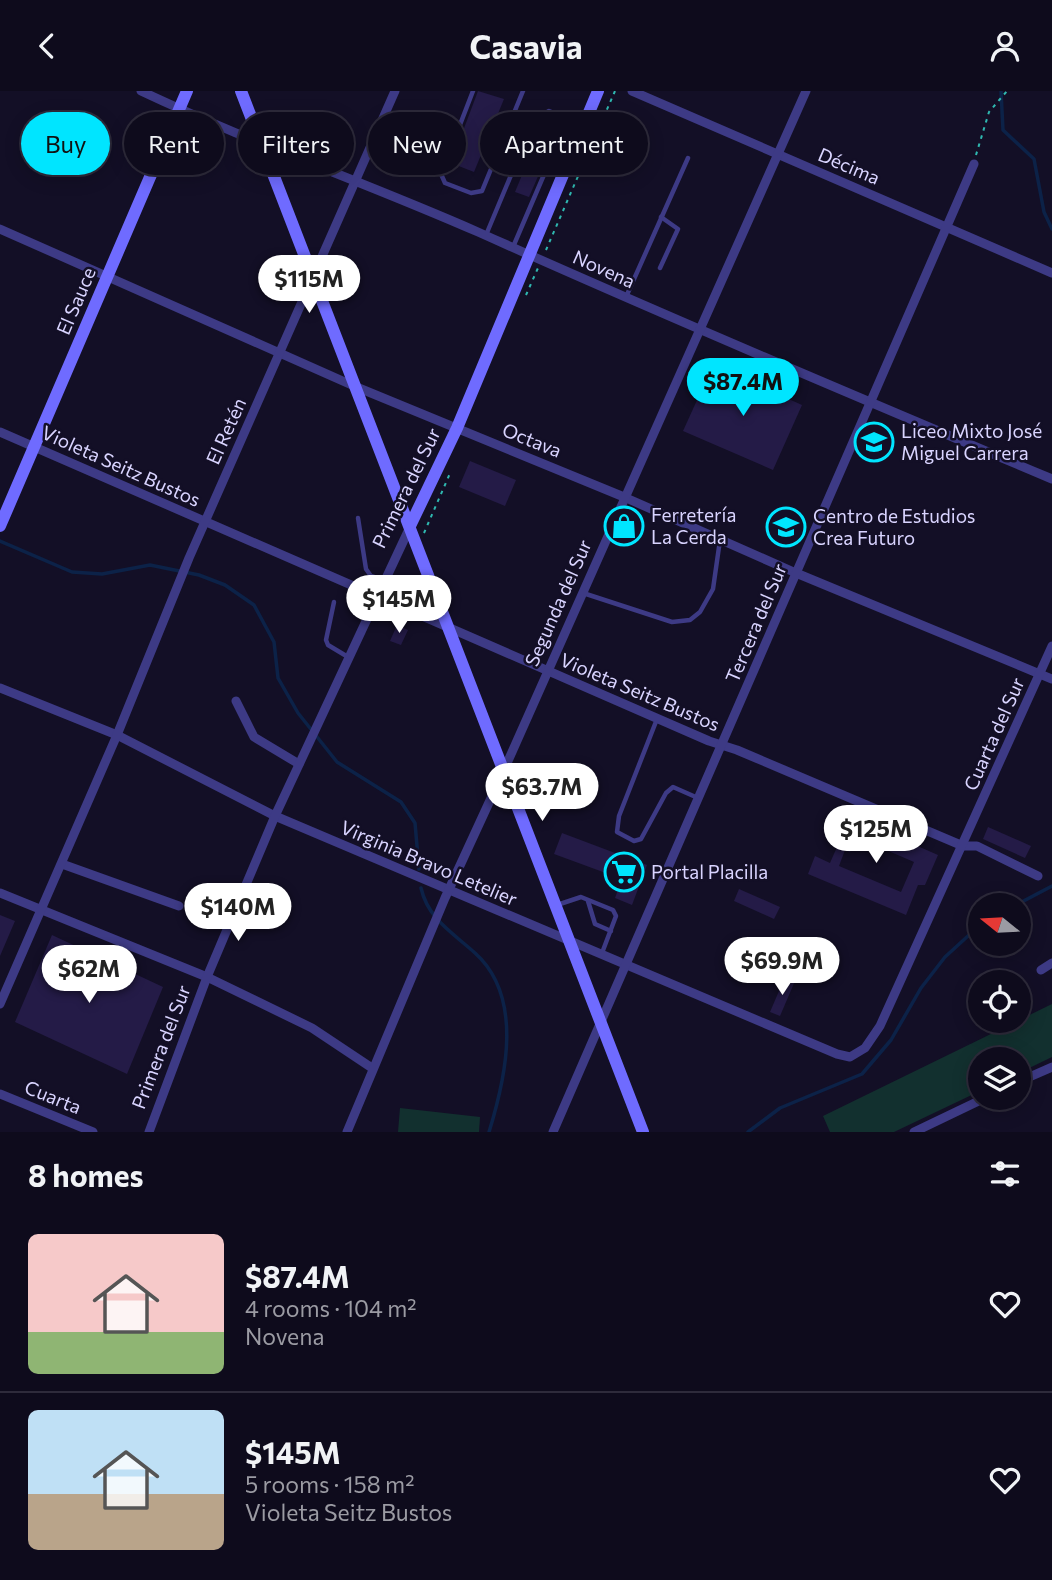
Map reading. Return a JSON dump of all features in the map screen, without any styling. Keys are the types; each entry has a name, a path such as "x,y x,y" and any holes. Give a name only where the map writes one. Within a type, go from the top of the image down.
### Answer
{"main road":[{"name":"El Sauce","path":"0,526 187,91"},
{"path":"241,91 249,112"},
{"name":"Primera del Sur","path":"410,526 457,428 598,91"},
{"path":"273,175 643,1132"}],"street":[{"name":"Novena","path":"141,91 238,133"},
{"name":"El Retén","path":"0,1004 117,735 189,558 395,91"},
{"name":"Décima","path":"632,91 1052,273"},
{"name":"Segunda del Sur","path":"346,1132 446,894 504,770 806,91"},
{"name":"Tercera del Sur","path":"553,1132 974,163"},
{"name":"Novena","path":"336,175 512,247 699,330 1052,479"},
{"name":"Octava","path":"0,229 354,386 624,496 796,573 1052,679"},
{"name":"Violeta Seitz Bustos","path":"0,432 657,719 962,846 977,846 1038,876"},
{"name":"Primera del Sur","path":"149,1132 207,977 275,815 410,526"},
{"name":"Cuarta del Sur","path":"850,1057 865,1048 880,1026 1052,646"},
{"name":"Virginia Bravo Letelier","path":"0,688 117,735 275,815 446,894 570,941 850,1057"},
{"path":"236,701 254,737 299,764"},
{"path":"62,864 179,906"},
{"path":"0,893 207,977 312,1028 372,1068"},
{"path":"1041,970 1052,963"},
{"path":"1031,1076 1052,1067"},
{"name":"Cuarta","path":"0,1094 93,1132"},
{"path":"914,1132 968,1106"}],"lane":[{"path":"473,91 441,174 445,183 471,193 482,191 523,91"},
{"path":"485,236 534,120 549,111 558,113 565,117 564,128 512,247"},
{"path":"626,298 688,158"},
{"path":"660,268 678,231 662,217"},
{"path":"358,518 366,569 371,576 383,580"},
{"path":"582,593 672,622 690,620 700,613 713,589 720,539"},
{"path":"334,602 326,639 328,645 349,657"},
{"path":"657,719 618,816 617,832 628,840 641,839 666,793 673,787 699,799"},
{"path":"556,905 577,897 613,910 616,916 601,954"},
{"path":"588,900 595,924 611,931"}],"path":[{"path":"974,163 989,112 1007,91"}],"green space":[{"path":"1052,1004 1052,1057 1031,1067 1031,1047 968,1047 968,1097 894,1132 830,1132 823,1116 993,1033 1031,1033 1031,1014"},
{"path":"400,1108 480,1117 479,1132 398,1132"}],"building":[{"path":"478,91 504,99 499,112 480,112 480,157 474,172 466,169 466,123"},
{"path":"522,175 539,175 529,197 515,192"},
{"path":"713,365 802,405 773,470 683,431"},
{"path":"470,461 516,480 505,506 459,487"},
{"path":"397,625 408,630 401,645 390,641"},
{"path":"844,814 908,838 906,841 938,855 925,885 918,885 906,915 808,874 815,856 830,863 837,847 832,845","holes":["856,837 914,862 901,892 839,866 845,850 850,852"]},
{"path":"988,827 1031,846 1025,858 983,839"},
{"name":"Portal Placilla","path":"562,833 647,865 632,905 615,898 622,879 554,854"},
{"path":"739,889 780,907 774,919 734,901"},
{"path":"0,915 15,921 0,956"},
{"path":"52,935 163,987 127,1074 15,1022"},
{"path":"785,977 795,981 780,1016 770,1012"}],"waterway":[{"path":"1001,91 1003,130 1034,159 1044,212 1052,229"},
{"path":"0,541 72,572 102,574 150,565 199,575 225,585 254,605 274,642 278,678 298,713 337,762 401,802 415,823 419,869"},
{"path":"1031,897 1052,886"},
{"path":"421,888 435,917 475,953 490,971 500,992 507,1038 501,1087 489,1132"},
{"path":"748,1132 780,1108 862,1074 891,1040 921,988 945,957 968,936"}],"place":[{"name":"Liceo Mixto José Miguel Carrera","path":"874,442"},
{"name":"Ferretería La Cerda","path":"624,526"},
{"name":"Centro de Estudios Crea Futuro","path":"786,527"},
{"name":"Portal Placilla","path":"624,872"}]}
